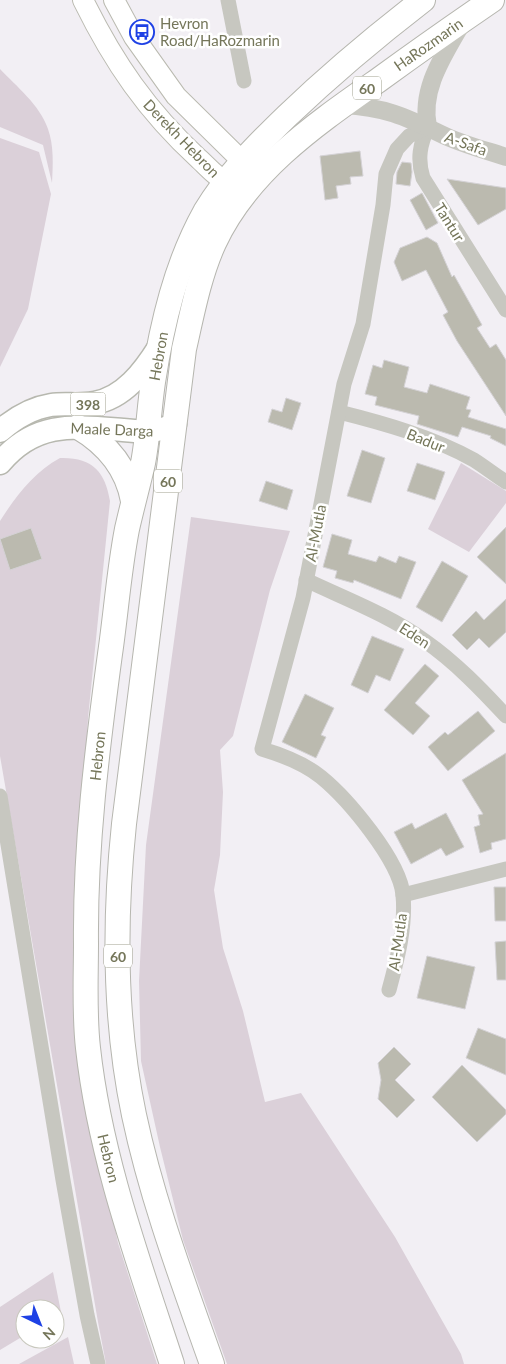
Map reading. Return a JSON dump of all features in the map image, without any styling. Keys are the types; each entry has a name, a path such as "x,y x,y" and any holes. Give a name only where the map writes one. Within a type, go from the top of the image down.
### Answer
{"highway":[{"name":"60","path":"242,160 338,68 423,0"},
{"name":"HaRozmarin","path":"251,186 276,159 342,105 492,0"},
{"name":"Hebron","path":"172,1364 122,1209 106,1151 88,1046 84,990 89,830 99,736 127,532 142,466 159,347 165,319 176,280 204,215 242,160"},
{"name":"Hebron","path":"212,1364 163,1223 141,1146 127,1071 119,987 118,932 121,852 184,349 200,283 214,244 226,221 251,186"},
{"path":"78,427 102,443 117,460 128,480 134,502"}],"main road":[{"name":"Derekh Hebron","path":"83,0 102,38 133,87 172,132 225,182 251,186 242,160 176,96 134,37 114,0"},
{"name":"Maale Darga","path":"0,431 13,419 32,411 51,405 95,403 119,393 136,378 159,347"},
{"name":"Maale Darga","path":"0,463 8,452 22,441 55,428 78,427 147,432 162,430 175,424"}],"street":[{"path":"228,0 244,81"},
{"name":"A-Safa","path":"428,127 425,108 430,86 464,19"},
{"name":"A-Safa","path":"342,105 381,109 428,127 442,135 506,157"},
{"name":"Tantur","path":"428,127 420,150 420,167 423,178 506,310"},
{"name":"Al-Mutla","path":"390,990 399,948 402,919 403,895 400,881 384,851 366,825 349,804 320,776 302,765 262,749 303,598 344,384 363,324 386,174 398,149 409,136 428,127"},
{"name":"Badur","path":"339,412 376,421 442,446 474,460 506,482"},
{"name":"Eden","path":"306,580 386,617 424,640 450,660 506,716"},
{"path":"0,796 63,1180 87,1315 98,1364"},
{"name":"Al-Mutla","path":"403,895 506,869"}],"shaded area":[{"path":"0,69 27,96 44,120 50,135 52,149 52,183 43,145 0,127"},
{"path":"0,138 39,152 51,194 28,309 0,367"},
{"path":"60,458 81,460 95,468 105,481 110,501 88,718 75,961 78,1049 118,1243 157,1364 106,1364 0,756 0,521 26,485 42,470"},
{"path":"461,463 506,491 506,503 469,552 428,529"},
{"path":"191,517 290,531 270,590 233,736 220,750 223,792 220,855 214,890 223,948 243,1011 265,1102 301,1093 395,1237 461,1354 464,1364 227,1364 183,1240 141,1061 139,981 146,845"},
{"path":"53,1272 58,1299 15,1299 15,1341 0,1350 0,1307"},
{"path":"68,1337 74,1364 19,1364 46,1349 65,1349 65,1339"}],"building":[{"path":"360,151 363,176 350,177 351,184 336,186 338,198 325,200 320,156"},
{"path":"402,162 411,163 410,186 396,184 397,172"},
{"path":"447,179 506,188 506,209 478,225"},
{"path":"422,193 438,223 426,230 410,200"},
{"path":"427,237 437,243 452,277 454,275 482,325 477,328 490,348 496,344 506,360 506,416 457,341 443,315 448,312 426,270 402,281 394,262 400,248"},
{"path":"384,360 409,367 404,387 427,393 430,384 470,397 466,409 471,410 468,417 506,429 506,446 490,438 491,436 462,427 458,437 417,424 419,416 375,405 377,397 365,394 373,365 382,368"},
{"path":"286,398 301,403 292,430 268,422 272,409 282,412"},
{"path":"362,450 385,458 371,503 347,496"},
{"path":"417,463 445,472 435,500 407,491"},
{"path":"266,481 293,490 287,510 259,501"},
{"path":"506,527 506,584 477,557"},
{"path":"31,528 42,559 10,570 0,539"},
{"path":"332,534 352,540 348,554 376,562 379,556 396,563 399,556 416,562 401,599 354,580 353,583 335,578 337,571 323,567"},
{"path":"442,561 468,576 442,622 416,607"},
{"path":"506,599 506,632 489,648 479,638 467,650 452,635 476,611 484,620"},
{"path":"372,636 404,649 390,681 376,675 368,693 351,685"},
{"path":"425,664 439,676 415,703 430,716 413,735 384,710"},
{"path":"305,694 334,708 321,735 326,737 316,758 282,742"},
{"path":"478,711 495,731 448,771 428,747 445,732 448,735"},
{"path":"506,753 506,839 491,843 492,849 480,853 474,827 480,825 478,815 483,814 462,780"},
{"path":"446,813 464,847 446,856 441,848 411,864 394,832 412,823 415,829"},
{"path":"494,887 506,887 506,921 495,921"},
{"path":"506,941 506,980 497,980 495,942"},
{"path":"427,956 475,967 465,1009 417,998"},
{"path":"478,1028 506,1039 506,1075 466,1058"},
{"path":"394,1047 411,1064 395,1080 415,1100 397,1118 378,1099 381,1080 378,1063"},
{"path":"462,1065 506,1110 506,1114 477,1142 432,1097"}],"place":[{"name":"Hevron Road/HaRozmarin","path":"142,32"}]}
